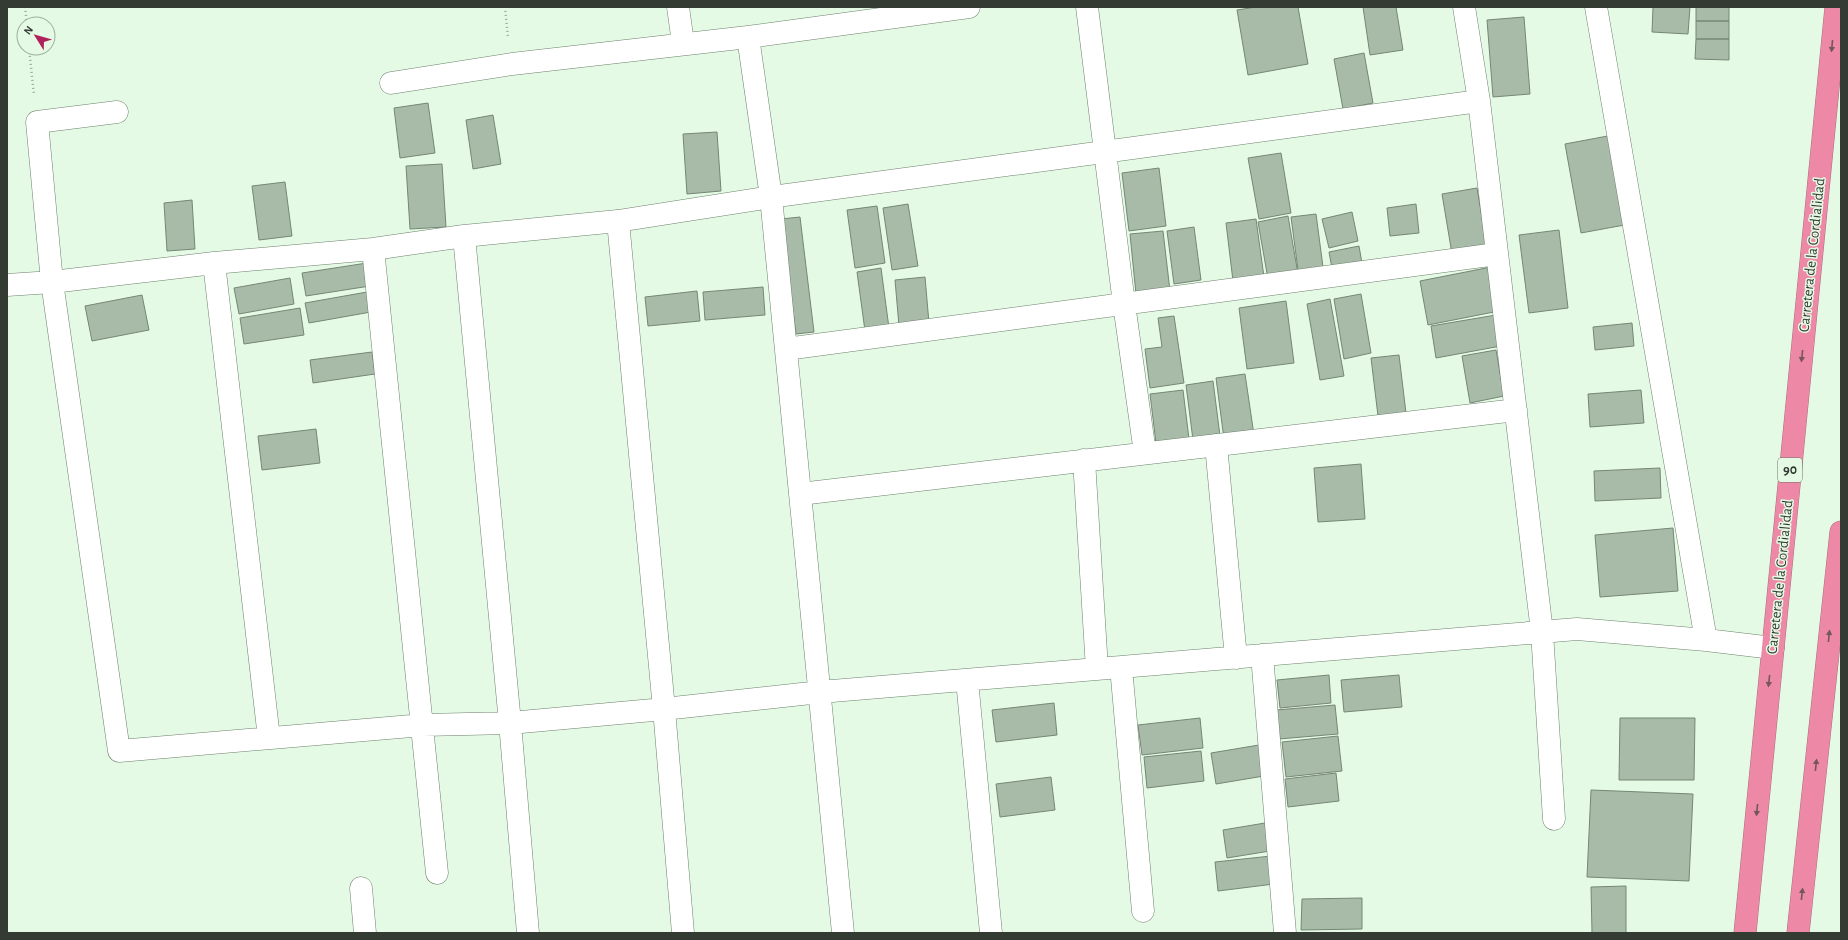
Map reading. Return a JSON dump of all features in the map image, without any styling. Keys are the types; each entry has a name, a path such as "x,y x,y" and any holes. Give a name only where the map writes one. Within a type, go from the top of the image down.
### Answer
{"highway":[{"name":"Carretera de la Cordialidad","path":"1744,933 1836,7"},
{"path":"1798,933 1841,532"}],"street":[{"path":"678,7 683,43"},
{"path":"391,83 512,64 683,43 748,37 842,15 970,7"},
{"path":"1087,7 1124,304 1145,453"},
{"path":"1464,7 1479,102 1542,632 1554,819"},
{"path":"1596,7 1706,640"},
{"path":"748,37 771,197 843,933"},
{"path":"7,285 52,282 214,263 373,250 464,236 618,221 771,197 1479,102"},
{"path":"118,112 37,122 52,282 119,751 423,725 510,722 664,709 820,692 1577,629 1706,640 1773,648"},
{"path":"618,221 664,709 683,933"},
{"path":"464,236 510,722 528,933"},
{"path":"373,250 437,872"},
{"path":"786,349 1497,254"},
{"path":"214,263 269,738"},
{"path":"800,494 1516,410"},
{"path":"1216,445 1236,658"},
{"path":"1084,460 1097,669"},
{"path":"1262,656 1285,933"},
{"path":"1121,667 1142,911"},
{"path":"967,680 991,933"},
{"path":"361,888 365,933"}],"path":[{"path":"31,56 37,122"}],"building":[{"path":"1256,7 1298,7 1308,64 1248,75 1237,10"},
{"path":"1363,7 1396,7 1403,50 1370,55"},
{"path":"1653,7 1690,7 1688,34 1652,32"},
{"path":"1696,7 1729,7 1729,21 1696,21"},
{"path":"1524,17 1530,94 1493,97 1487,20"},
{"path":"1696,21 1729,21 1729,39 1696,39"},
{"path":"1696,39 1729,39 1729,60 1695,59"},
{"path":"1364,53 1373,103 1343,109 1334,59"},
{"path":"428,103 435,153 400,158 394,108"},
{"path":"493,115 501,164 473,169 466,120"},
{"path":"717,132 721,191 687,194 683,134"},
{"path":"1613,135 1630,224 1581,233 1565,144"},
{"path":"1281,153 1291,213 1259,219 1248,158"},
{"path":"442,164 446,227 410,229 406,166"},
{"path":"1159,168 1166,226 1129,231 1122,173"},
{"path":"285,182 292,236 259,240 252,186"},
{"path":"1477,188 1487,248 1452,254 1442,194"},
{"path":"192,200 195,249 167,251 164,203"},
{"path":"908,204 918,266 892,270 883,208"},
{"path":"1416,204 1419,233 1390,236 1387,208"},
{"path":"877,206 885,263 855,268 847,210"},
{"path":"1352,212 1358,241 1329,248 1322,219"},
{"path":"1316,214 1323,267 1298,270 1291,217"},
{"path":"1288,216 1298,274 1268,279 1258,222"},
{"path":"800,217 814,332 796,334 781,219"},
{"path":"1256,219 1264,277 1233,281 1226,223"},
{"path":"1194,227 1201,280 1174,284 1167,231"},
{"path":"1559,230 1568,308 1529,313 1519,235"},
{"path":"1163,231 1170,291 1136,294 1130,234"},
{"path":"1359,246 1363,269 1333,274 1329,252"},
{"path":"367,263 370,286 306,296 302,273"},
{"path":"1491,267 1499,311 1428,325 1420,281"},
{"path":"881,268 889,328 865,331 857,272"},
{"path":"925,277 929,323 899,326 895,280"},
{"path":"290,278 294,304 239,314 234,288"},
{"path":"763,287 765,315 705,320 703,292"},
{"path":"697,291 700,321 648,326 645,297"},
{"path":"367,292 371,312 309,323 305,303"},
{"path":"1361,294 1371,353 1344,359 1334,299"},
{"path":"142,295 149,330 92,341 85,306"},
{"path":"1330,299 1344,376 1320,380 1307,304"},
{"path":"1286,301 1294,363 1247,369 1239,308"},
{"path":"300,308 304,335 244,344 240,318"},
{"path":"1496,315 1501,346 1436,358 1431,326"},
{"path":"1174,316 1184,383 1150,388 1145,349 1162,347 1158,318"},
{"path":"1632,323 1634,346 1595,350 1593,327"},
{"path":"1496,350 1504,396 1470,403 1462,356"},
{"path":"372,352 375,374 313,383 310,360"},
{"path":"1399,355 1406,413 1378,416 1371,358"},
{"path":"1245,374 1254,435 1224,439 1216,378"},
{"path":"1213,381 1220,436 1193,440 1186,385"},
{"path":"1183,390 1189,439 1156,443 1150,394"},
{"path":"1641,390 1644,423 1590,427 1588,394"},
{"path":"316,429 320,463 262,470 258,436"},
{"path":"1361,464 1365,519 1318,522 1314,468"},
{"path":"1660,468 1661,498 1595,501 1594,471"},
{"path":"1673,528 1678,591 1600,597 1595,535"},
{"path":"1329,675 1331,703 1280,708 1277,680"},
{"path":"1399,675 1402,707 1344,712 1341,680"},
{"path":"1054,703 1057,735 996,742 992,710"},
{"path":"1335,705 1338,734 1279,739 1276,710"},
{"path":"1200,718 1203,748 1142,755 1138,725"},
{"path":"1620,718 1695,718 1694,780 1619,780"},
{"path":"1338,736 1342,771 1286,777 1282,742"},
{"path":"1259,745 1264,776 1216,784 1211,753"},
{"path":"1201,751 1204,781 1147,788 1144,757"},
{"path":"1336,773 1339,801 1288,807 1285,779"},
{"path":"1051,777 1055,810 1000,817 996,784"},
{"path":"1591,790 1693,794 1689,881 1587,877"},
{"path":"1265,823 1270,851 1227,858 1223,830"},
{"path":"1271,856 1274,884 1218,891 1215,862"},
{"path":"1626,886 1626,933 1592,933 1591,887"},
{"path":"1362,898 1362,929 1301,930 1302,899"}]}
